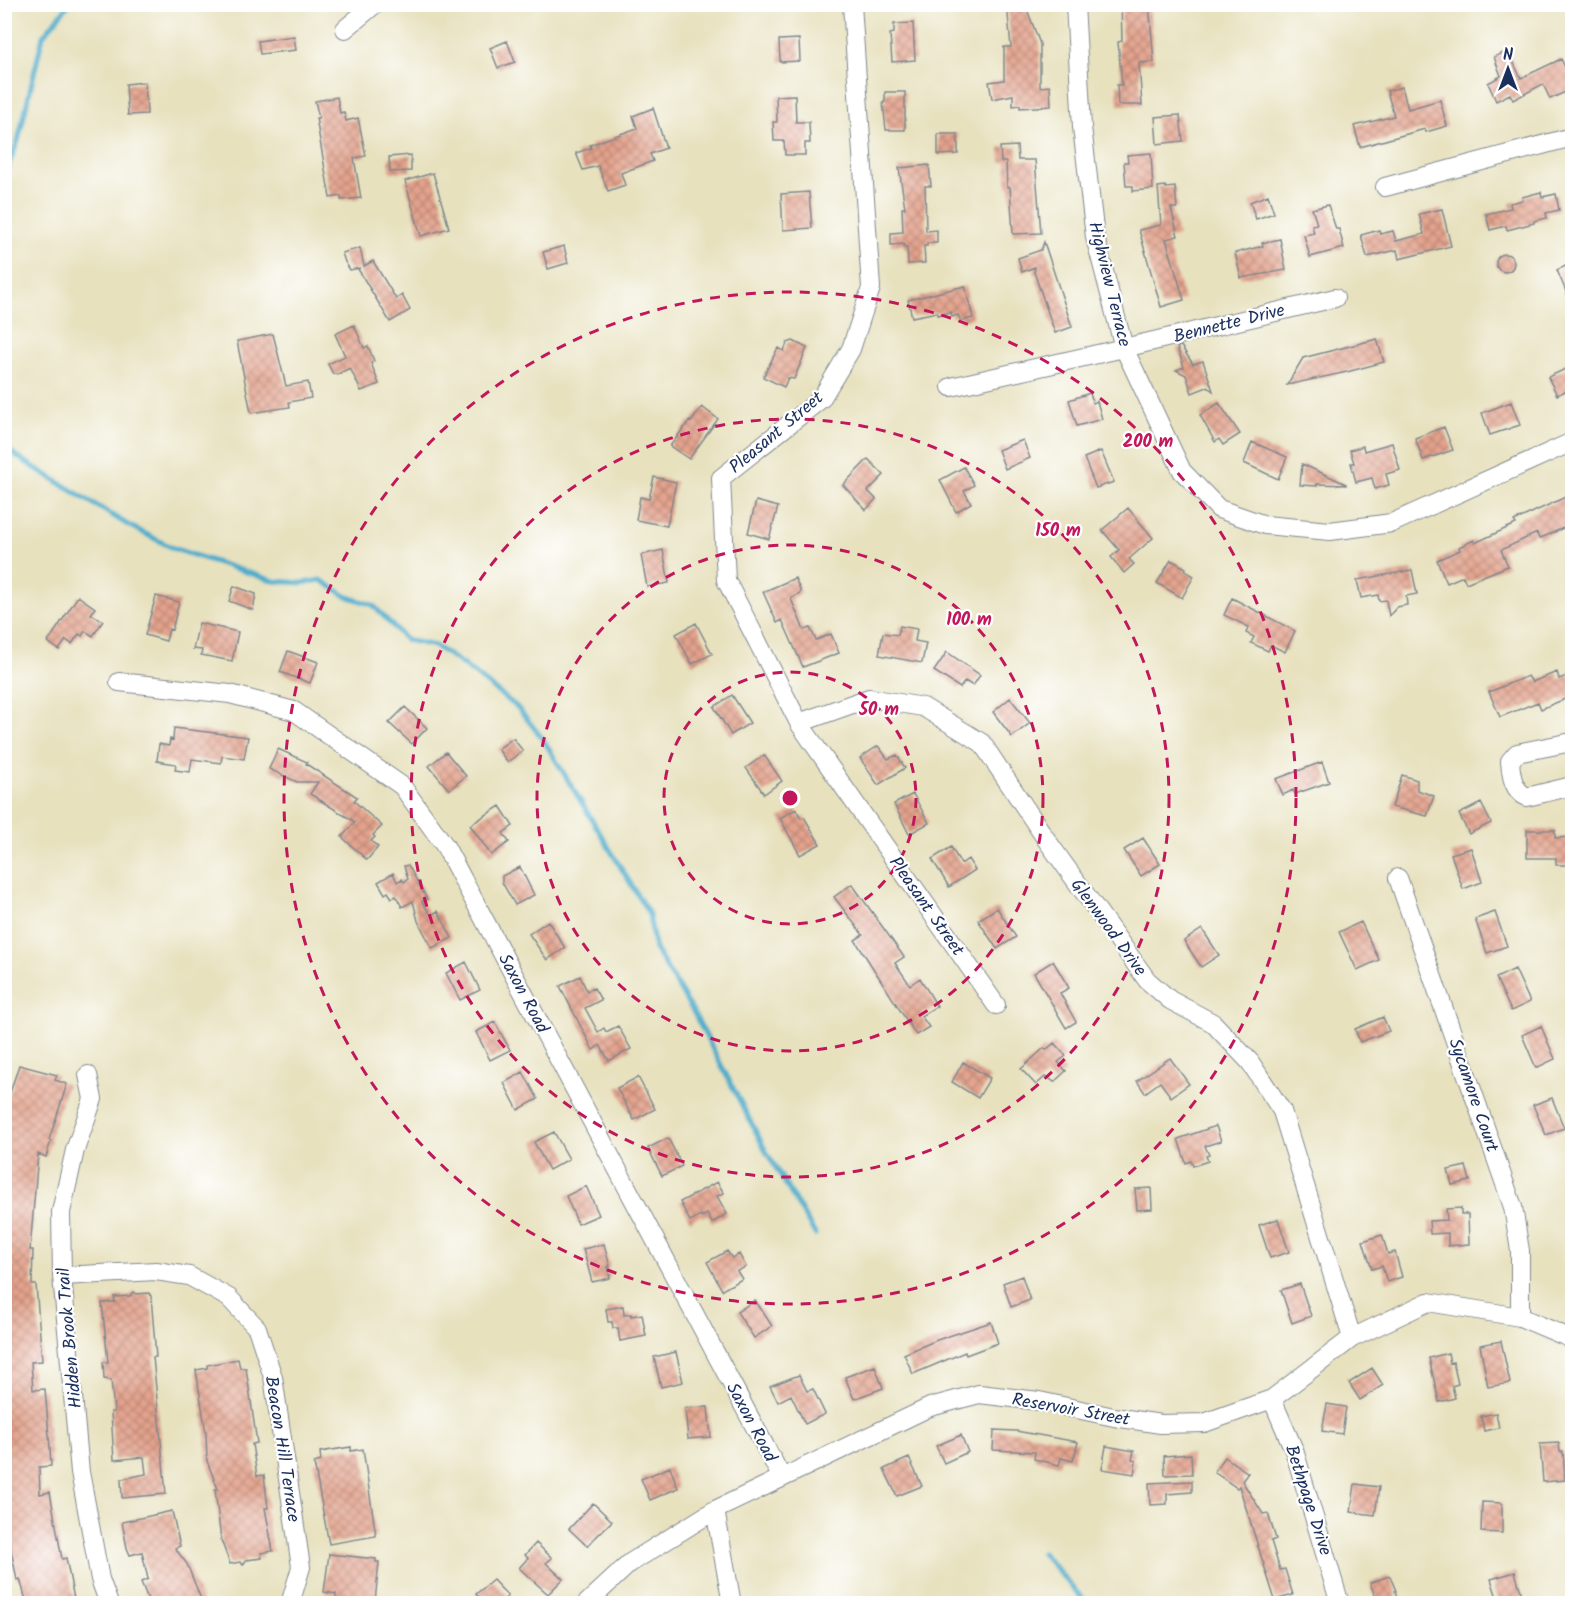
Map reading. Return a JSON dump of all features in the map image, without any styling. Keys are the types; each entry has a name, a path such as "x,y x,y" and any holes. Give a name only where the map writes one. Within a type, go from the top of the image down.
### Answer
{"street":[{"path":"345,29 375,4"},
{"name":"Pleasant Street","path":"852,4 871,288 851,349 821,399 721,478 726,580 799,723 996,1005"},
{"name":"Highview Terrace","path":"1076,4 1082,127 1095,237 1124,348 1182,471 1219,508 1264,525 1330,531 1392,523 1572,442"},
{"path":"1385,188 1572,138"},
{"name":"Bennette Drive","path":"951,387 1335,298"},
{"name":"Saxon Road","path":"119,682 230,694 294,711 402,786 445,846 782,1478"},
{"name":"Glenwood Drive","path":"799,723 869,698 923,706 982,743 1048,842 1147,980 1170,1000 1213,1023 1250,1062 1282,1111 1352,1338"},
{"path":"1572,742 1517,753 1510,761 1511,777 1521,794 1527,797 1572,786"},
{"name":"Sycamore Court","path":"1398,878 1513,1207 1520,1251 1520,1317"},
{"name":"Hidden Brook Trail","path":"88,1074 93,1099 75,1150 61,1212 62,1276 80,1472 100,1579 109,1604"},
{"name":"Beacon Hill Terrace","path":"62,1276 156,1271 189,1276 229,1298 256,1328 273,1377 301,1568 290,1604"},
{"name":"Reservoir Street","path":"586,1604 630,1563 715,1510 930,1407 979,1394 1039,1401 1114,1418 1161,1424 1204,1423 1272,1399 1352,1338 1428,1302 1520,1317 1572,1340"},
{"name":"Bethpage Drive","path":"1272,1399 1294,1450 1340,1604"},
{"path":"715,1510 732,1604"}],"building":[{"path":"1007,4 1025,4 1040,44 1040,87 1050,86 1051,106 1020,108 1020,105 1013,106 1013,95 992,99 989,82 1004,80 1004,47 1011,47"},
{"path":"1121,4 1149,4 1154,62 1139,63 1142,105 1118,105 1117,85 1122,85 1118,42 1122,41"},
{"path":"913,23 915,60 892,62 890,34 894,33 894,24"},
{"path":"294,36 296,50 260,54 258,41"},
{"path":"799,39 800,61 780,62 779,40"},
{"path":"507,41 515,62 498,68 490,48"},
{"path":"1508,51 1521,78 1561,59 1566,69 1572,66 1572,89 1550,99 1543,84 1513,100 1510,94 1496,101 1488,83 1501,76 1494,57"},
{"path":"145,82 147,114 128,115 126,84"},
{"path":"1402,87 1408,109 1440,100 1447,126 1426,132 1425,129 1360,147 1354,126 1394,116 1387,91"},
{"path":"885,92 905,92 905,130 886,130 883,102 885,102"},
{"path":"795,95 796,122 809,122 810,143 805,143 805,155 785,155 784,141 774,141 773,122 777,122 776,96"},
{"path":"337,97 340,113 344,112 346,121 358,118 366,156 354,158 361,198 341,200 341,196 330,198 315,101"},
{"path":"653,108 666,148 650,154 653,161 621,173 625,185 608,191 598,166 583,170 576,153 591,148 590,145 637,128 633,116"},
{"path":"1180,115 1183,141 1157,144 1155,117"},
{"path":"938,134 958,134 958,154 938,155"},
{"path":"1017,146 1018,160 1035,160 1041,233 1013,234 1010,187 1007,187 1006,162 1001,162 1000,147"},
{"path":"1151,153 1153,189 1133,191 1133,186 1126,186 1124,162 1128,162 1127,155"},
{"path":"411,155 411,171 390,172 389,157"},
{"path":"929,165 931,186 925,186 926,231 937,230 937,243 927,243 927,246 924,246 925,263 908,264 907,247 904,247 904,244 891,245 891,233 903,232 902,208 905,208 899,168"},
{"path":"433,173 449,228 421,236 405,181"},
{"path":"1165,186 1166,188 1175,187 1177,208 1171,208 1178,236 1166,239 1184,300 1161,307 1139,230 1161,225 1158,187"},
{"path":"809,192 812,228 783,230 781,194"},
{"path":"1541,192 1542,197 1556,194 1559,210 1546,213 1547,218 1534,221 1534,223 1507,230 1506,226 1490,230 1486,214 1511,208 1510,203"},
{"path":"1268,195 1274,213 1256,219 1250,202"},
{"path":"1328,205 1336,229 1339,229 1344,248 1310,257 1304,235 1314,233 1312,225 1317,224 1312,209"},
{"path":"1442,209 1451,246 1399,259 1397,250 1367,257 1361,235 1379,230 1380,234 1393,231 1396,241 1424,234 1419,214"},
{"path":"1280,239 1286,270 1241,278 1235,253"},
{"path":"1044,242 1072,327 1055,333 1034,272 1035,267 1022,272 1018,258 1041,250"},
{"path":"564,246 568,263 548,269 543,252"},
{"path":"360,248 364,266 373,261 396,299 402,295 410,310 390,322 358,269 360,268 350,270 345,262 342,253"},
{"path":"1505,254 1511,257 1514,263 1511,269 1505,272 1499,269 1496,263 1499,257"},
{"path":"1572,263 1572,306 1557,270"},
{"path":"965,286 973,318 961,321 958,315 952,317 951,312 912,317 908,300"},
{"path":"354,325 364,348 368,346 374,361 371,363 379,384 361,391 350,368 333,374 328,364 345,356 335,334"},
{"path":"273,334 286,386 308,382 311,398 289,402 290,407 251,413 237,341"},
{"path":"1377,339 1384,362 1287,385 1303,358"},
{"path":"793,341 807,348 794,379 788,378 784,387 763,377 778,348 784,351 787,343"},
{"path":"1181,346 1193,364 1203,361 1213,391 1207,387 1192,393 1186,375 1176,370 1184,367 1177,347"},
{"path":"1572,366 1572,388 1557,395 1548,377"},
{"path":"1090,393 1093,403 1097,401 1102,419 1077,426 1069,400"},
{"path":"1511,402 1520,425 1490,435 1482,413"},
{"path":"1219,403 1240,434 1223,445 1219,439 1215,442 1200,415"},
{"path":"702,407 718,419 689,459 670,446"},
{"path":"1444,427 1453,450 1423,460 1415,438"},
{"path":"1023,440 1030,458 1005,469 998,450"},
{"path":"1252,442 1287,457 1278,479 1244,463"},
{"path":"1392,443 1400,470 1386,474 1389,485 1375,489 1372,478 1356,482 1350,450 1363,446 1364,451"},
{"path":"1101,451 1114,482 1096,488 1084,458"},
{"path":"868,459 884,475 868,491 876,499 866,510 843,485"},
{"path":"1302,464 1346,484 1346,485 1300,485"},
{"path":"964,467 974,485 964,491 971,503 956,512 940,480"},
{"path":"654,477 676,482 667,526 636,520 640,497 649,499"},
{"path":"1572,494 1572,524 1539,539 1537,533 1501,550 1508,566 1466,583 1463,576 1447,583 1437,560 1460,550 1459,547 1474,540 1475,543 1516,524 1514,521"},
{"path":"756,501 778,507 769,539 748,533"},
{"path":"1128,508 1153,538 1129,559 1134,564 1124,573 1111,557 1119,550 1102,530"},
{"path":"663,550 669,583 647,587 641,555"},
{"path":"1171,560 1186,568 1185,571 1194,576 1182,598 1157,583"},
{"path":"1412,570 1417,594 1406,596 1407,605 1397,607 1389,616 1386,600 1379,601 1378,595 1361,598 1357,580"},
{"path":"795,578 801,592 791,599 804,630 810,628 816,640 831,634 839,653 803,667 782,620 777,623 763,592"},
{"path":"234,586 256,594 253,610 229,601"},
{"path":"78,596 95,608 91,614 103,621 93,636 85,631 82,636 79,634 72,644 66,640 59,650 48,642"},
{"path":"156,596 179,602 172,630 169,629 166,641 145,635"},
{"path":"1232,598 1295,631 1285,652 1271,645 1268,651 1251,643 1254,637 1246,633 1249,627 1224,615"},
{"path":"199,623 238,632 232,661 201,655 202,650 193,649"},
{"path":"696,623 712,654 692,664 676,634"},
{"path":"900,626 917,629 915,641 926,643 922,663 879,655 883,633 898,635"},
{"path":"288,651 318,662 310,683 280,672"},
{"path":"947,652 980,675 973,686 965,681 960,688 934,671"},
{"path":"1557,672 1559,679 1572,674 1572,696 1541,709 1538,702 1500,717 1489,692 1528,676 1532,682"},
{"path":"732,695 750,723 731,735 714,707"},
{"path":"1010,698 1030,723 1012,737 993,712"},
{"path":"405,707 427,728 412,744 389,723"},
{"path":"174,728 248,737 244,759 222,756 221,763 192,759 190,772 175,770 176,764 157,761 159,744 169,746 170,739 173,740"},
{"path":"513,738 523,751 507,762 498,749"},
{"path":"878,746 888,759 897,755 905,768 878,785 860,758"},
{"path":"278,749 307,762 306,764 357,797 354,801 382,826 373,835 375,837 371,841 378,847 367,860 342,837 355,822 310,794 318,782 297,782 269,769"},
{"path":"446,752 466,776 449,790 429,766"},
{"path":"764,755 782,781 764,794 746,768"},
{"path":"1322,762 1329,782 1295,794 1293,790 1283,795 1276,779"},
{"path":"1402,775 1417,780 1417,790 1434,796 1427,816 1392,807"},
{"path":"913,794 929,823 909,834 894,804"},
{"path":"1481,803 1491,823 1469,834 1459,814"},
{"path":"500,806 513,826 503,833 509,842 491,855 470,825"},
{"path":"796,809 801,818 804,817 820,844 800,855 780,818"},
{"path":"1527,830 1555,830 1555,838 1572,837 1572,865 1556,865 1556,858 1527,858"},
{"path":"1143,838 1160,864 1141,876 1124,850"},
{"path":"951,847 961,864 968,859 975,870 949,887 932,859"},
{"path":"1471,848 1482,882 1463,889 1451,854"},
{"path":"408,865 427,899 422,902 431,915 438,911 452,938 432,948 418,921 413,901 402,907 396,896 392,898 388,892 385,894 378,882 393,873 397,882 402,879 404,882 408,879 404,866"},
{"path":"520,867 534,895 515,905 502,882 502,876"},
{"path":"852,884 904,957 895,963 910,985 920,978 937,1006 921,1016 929,1027 916,1035 855,940 863,935 834,897"},
{"path":"997,908 1016,937 997,949 978,920"},
{"path":"1495,912 1507,946 1487,953 1475,919"},
{"path":"548,921 565,948 547,960 529,934"},
{"path":"1361,922 1379,960 1357,970 1339,932"},
{"path":"1202,929 1219,955 1201,967 1184,941"},
{"path":"1053,961 1069,988 1060,993 1076,1022 1066,1028 1034,973"},
{"path":"466,962 480,990 460,1000 446,973"},
{"path":"1515,969 1530,1002 1511,1011 1496,978"},
{"path":"580,976 587,991 594,988 601,1000 585,1008 598,1032 604,1028 606,1032 618,1026 631,1049 609,1061 600,1045 593,1050 560,986"},
{"path":"1383,1017 1389,1031 1360,1042 1355,1029"},
{"path":"495,1022 510,1050 490,1060 476,1032"},
{"path":"1541,1026 1555,1059 1536,1068 1522,1035"},
{"path":"1054,1043 1066,1056 1058,1062 1066,1071 1054,1082 1046,1076 1036,1085 1021,1069 1044,1048 1046,1050"},
{"path":"1170,1058 1189,1084 1171,1097 1160,1082 1145,1093 1137,1081"},
{"path":"963,1062 990,1078 978,1098 952,1082"},
{"path":"19,1065 57,1075 55,1080 67,1084 49,1140 51,1141 46,1157 38,1154 30,1250 33,1250 32,1285 36,1285 42,1361 31,1362 33,1390 45,1389 50,1448 51,1466 39,1467 40,1494 50,1492 62,1559 66,1558 75,1604 27,1604 20,1579 17,1580 4,1515 4,1111"},
{"path":"523,1072 538,1099 518,1110 504,1083"},
{"path":"638,1077 655,1109 634,1120 617,1088"},
{"path":"1552,1098 1564,1128 1546,1135 1533,1105"},
{"path":"1216,1126 1221,1141 1205,1146 1209,1155 1206,1156 1208,1161 1193,1166 1191,1161 1186,1163 1178,1139"},
{"path":"554,1132 569,1159 549,1170 534,1142"},
{"path":"668,1138 682,1166 662,1176 648,1148"},
{"path":"1466,1166 1470,1181 1452,1185 1448,1170"},
{"path":"717,1182 724,1193 717,1196 727,1214 712,1223 707,1214 690,1221 680,1202"},
{"path":"586,1186 599,1215 578,1224 566,1196"},
{"path":"1151,1188 1152,1209 1137,1210 1135,1189"},
{"path":"1461,1208 1461,1214 1468,1214 1469,1244 1448,1246 1448,1233 1430,1234 1429,1221 1447,1220 1446,1209"},
{"path":"1278,1219 1289,1252 1270,1258 1259,1225"},
{"path":"1382,1235 1388,1254 1395,1252 1402,1277 1387,1282 1382,1266 1372,1269 1363,1241"},
{"path":"604,1244 610,1267 608,1267 610,1278 592,1282 583,1249"},
{"path":"727,1251 732,1258 739,1254 746,1267 737,1271 742,1279 722,1290 707,1262"},
{"path":"1022,1276 1030,1300 1011,1307 1003,1283"},
{"path":"1300,1284 1311,1316 1292,1323 1281,1290"},
{"path":"133,1292 136,1294 149,1293 151,1296 156,1357 153,1357 166,1494 122,1498 121,1479 146,1474 144,1457 114,1460 111,1380 104,1379 103,1362 108,1362 102,1303 115,1302 114,1297 130,1296"},
{"path":"755,1300 772,1326 754,1338 737,1312"},
{"path":"623,1306 624,1315 642,1314 646,1336 620,1341 618,1328 613,1328 612,1322 608,1322 606,1309"},
{"path":"991,1322 998,1343 966,1355 965,1352 913,1374 904,1354"},
{"path":"1501,1341 1510,1383 1488,1387 1480,1345"},
{"path":"676,1352 683,1382 661,1387 654,1357"},
{"path":"1448,1353 1450,1363 1453,1362 1458,1384 1452,1386 1455,1398 1439,1402 1429,1358"},
{"path":"238,1359 240,1368 246,1368 257,1443 252,1444 257,1476 264,1475 268,1508 265,1508 273,1551 261,1553 262,1558 246,1560 243,1565 240,1562 230,1564 221,1540 215,1489 218,1489 207,1461 206,1433 196,1370 207,1368 207,1365"},
{"path":"875,1366 883,1388 854,1399 845,1377"},
{"path":"1372,1368 1383,1385 1360,1400 1349,1383"},
{"path":"799,1375 807,1391 813,1389 825,1414 805,1424 791,1395 778,1402 770,1386"},
{"path":"1327,1404 1346,1407 1342,1434 1322,1431"},
{"path":"708,1407 711,1437 688,1439 685,1408"},
{"path":"1496,1413 1499,1428 1484,1431 1481,1416"},
{"path":"994,1430 1016,1431 1078,1442 1073,1461 1061,1458 1059,1465 1034,1459 1035,1452 993,1450"},
{"path":"961,1435 968,1452 944,1463 936,1446"},
{"path":"1559,1443 1560,1452 1563,1452 1565,1480 1543,1482 1540,1444"},
{"path":"1106,1446 1134,1451 1132,1460 1136,1461 1134,1474 1102,1469"},
{"path":"351,1447 351,1451 363,1449 376,1536 329,1544 314,1463 321,1461 320,1452"},
{"path":"1191,1454 1192,1474 1165,1475 1164,1456"},
{"path":"1225,1457 1248,1473 1242,1481 1263,1514 1268,1513 1276,1539 1271,1541 1280,1570 1285,1569 1293,1595 1275,1600 1239,1486 1237,1488 1214,1472"},
{"path":"909,1458 922,1486 897,1496 884,1469"},
{"path":"670,1467 678,1488 650,1500 641,1479"},
{"path":"1192,1481 1192,1492 1167,1494 1167,1504 1150,1505 1149,1483"},
{"path":"1355,1484 1379,1487 1375,1515 1351,1512"},
{"path":"1482,1502 1502,1503 1502,1533 1481,1532"},
{"path":"593,1503 612,1521 587,1546 569,1529"},
{"path":"172,1511 180,1546 175,1548 187,1564 203,1604 150,1604 141,1582 148,1579 142,1552 130,1555 127,1548 122,1522"},
{"path":"536,1543 552,1558 546,1563 563,1579 548,1594 519,1568 528,1558 525,1555"},
{"path":"329,1554 376,1559 376,1562 379,1562 375,1602 367,1604 336,1599 336,1594 324,1592"},
{"path":"1515,1572 1524,1601 1499,1604 1491,1579"},
{"path":"1390,1576 1399,1604 1378,1604 1370,1583"},
{"path":"493,1580 508,1596 499,1604 484,1604 476,1594"}],"waterway":[{"path":"4,176 18,141 43,36 69,4"},
{"path":"4,447 128,525 175,549 274,581 302,583 321,580 346,596 373,605 406,640 435,646 517,707 543,739 649,914 655,949 695,1015 767,1153 815,1234"},
{"path":"1042,1553 1087,1604"}]}
